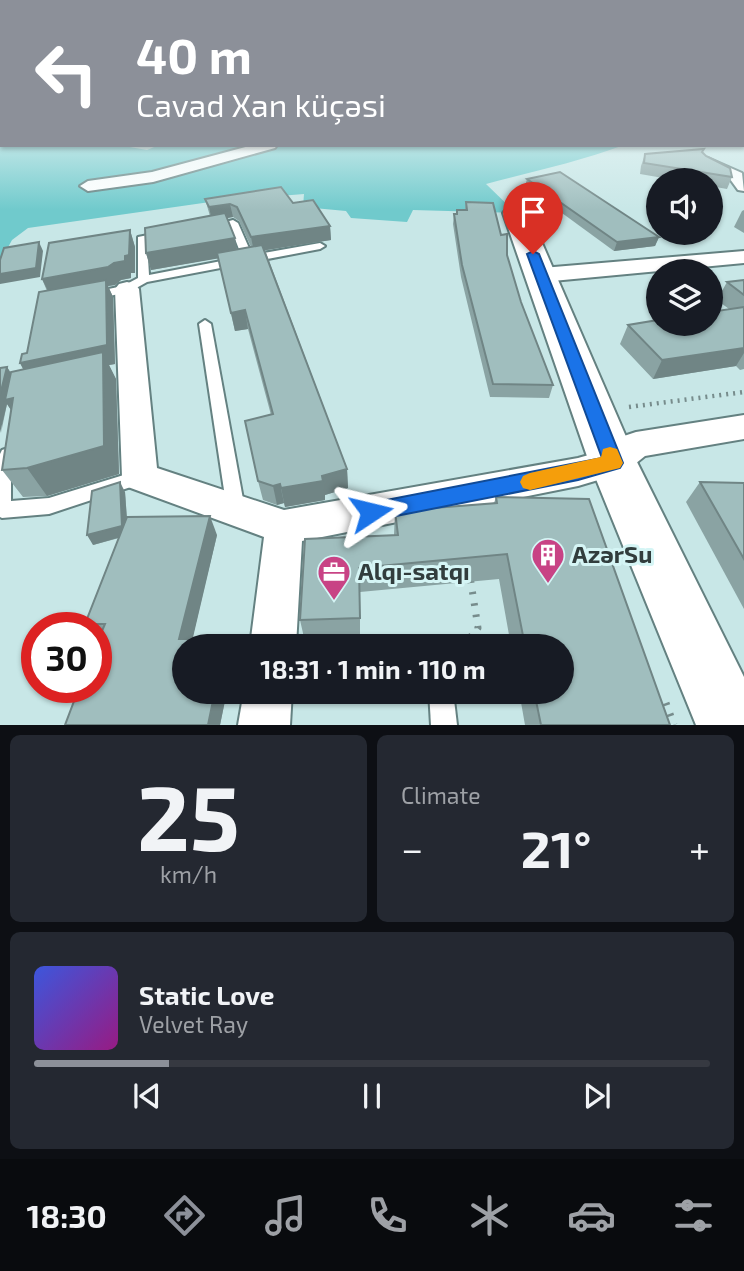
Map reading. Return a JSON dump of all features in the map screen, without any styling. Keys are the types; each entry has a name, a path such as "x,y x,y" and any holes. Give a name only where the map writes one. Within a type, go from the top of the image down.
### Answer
{"street":[{"path":"88,186 153,177 263,147"},
{"path":"708,163 736,176 744,186"},
{"path":"516,213 624,454 731,725"},
{"path":"542,275 744,257"},
{"path":"135,284 126,369 140,477 284,527 477,492 624,454 744,427"},
{"path":"273,634 284,527"},
{"path":"264,725 266,704"}],"lane":[{"path":"135,284 142,239 233,223 248,259"},
{"path":"75,299 248,259 320,246"},
{"path":"205,324 236,510"},
{"path":"10,443 2,481 2,510 49,506 140,477"},
{"path":"442,704 444,725"}],"path":[{"path":"624,454 617,409 744,392"},
{"path":"468,562 478,628 473,634"}],"shaded area":[{"path":"0,147 130,147 147,150 154,147 618,147 486,184 516,213 413,210 407,222 351,218 346,211 303,207 304,194 217,201 28,228 12,240 0,262"}],"building":[{"path":"704,149 702,152 706,156 730,168 732,177 723,176 723,168 675,168 644,163 645,154"},
{"path":"560,172 646,228 646,239 617,242 527,179"},
{"path":"281,187 293,203 313,200 330,226 251,237 237,207 230,204 209,207 205,199"},
{"path":"466,202 493,203 501,235 507,234 507,255 521,302 553,385 493,384 462,265 454,214 457,214 457,210 467,210"},
{"path":"225,213 235,238 146,253 145,228"},
{"path":"130,230 129,255 125,256 125,261 108,267 42,279 49,243"},
{"path":"39,242 36,268 0,274 0,260 4,248"},
{"path":"262,245 347,469 322,476 323,481 281,488 280,484 273,486 258,481 245,421 273,414 245,310 231,313 217,253"},
{"path":"106,280 107,345 20,363 22,354 27,353 39,292"},
{"path":"744,280 744,295 727,282"},
{"path":"744,307 744,348 662,360 628,325 646,322 646,336 723,336 723,310"},
{"path":"103,352 104,446 27,468 2,470 13,398 5,400 11,372"},
{"path":"7,367 0,395 0,368"},
{"path":"120,482 122,526 87,535 92,491"},
{"path":"700,482 744,483 744,559"},
{"path":"496,497 589,499 670,725 541,725 537,704 574,704 574,634 523,634 507,554 359,568 360,618 300,620 305,539 398,535 395,511 497,503"},
{"path":"210,516 180,634 172,634 172,704 212,704 208,725 65,725 73,703 112,703 112,612 90,612 127,517"}],"slow traffic":[{"path":"530,482 613,463 610,454"}],"place":[{"name":"AzərSu","path":"548,585"},
{"name":"Alqı-satqı","path":"334,602"}],"route":[{"path":"371,512 613,463 533,254"}]}
